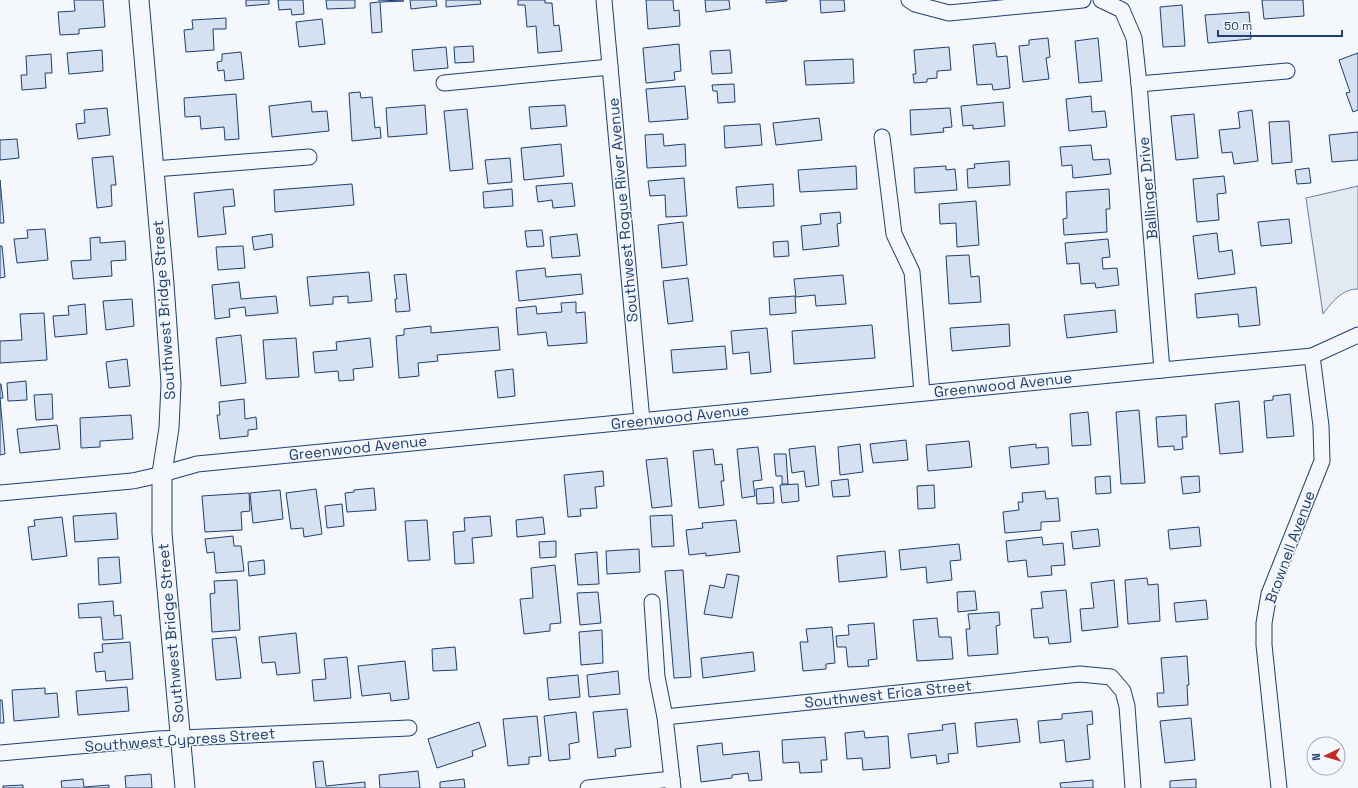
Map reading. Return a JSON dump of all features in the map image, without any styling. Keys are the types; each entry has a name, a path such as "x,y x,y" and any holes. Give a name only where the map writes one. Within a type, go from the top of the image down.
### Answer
{"street":[{"name":"Southwest Bridge Street","path":"138,0 172,384 169,428 162,473 162,533 184,788"},
{"name":"Southwest Rogue River Avenue","path":"604,0 642,421"},
{"path":"909,0 916,4 949,13 1083,0"},
{"name":"Ballinger Drive","path":"1101,0 1122,10 1134,38 1140,84 1162,370"},
{"path":"444,83 610,67"},
{"path":"1140,84 1287,72"},
{"path":"882,138 894,234 912,272 922,393"},
{"path":"154,169 309,157"},
{"name":"Greenwood Avenue","path":"0,494 132,482 198,464 1312,356 1358,335"},
{"name":"Brownell Avenue","path":"1279,788 1264,645 1264,624 1270,594 1322,461 1321,426 1312,356"},
{"path":"588,788 672,783 665,717 657,677 652,602"},
{"name":"Southwest Erica Street","path":"665,717 1080,674 1111,677 1124,691 1127,706 1133,788"},
{"name":"Southwest Cypress Street","path":"0,753 180,738 409,728"}],"shaded area":[{"path":"1358,186 1358,289 1347,291 1342,294 1323,314 1306,198"}],"building":[{"path":"74,0 103,0 105,27 79,29 79,34 60,35 58,12 75,11"},
{"path":"246,0 269,0 269,4 246,6"},
{"path":"278,0 303,0 304,14 292,15 291,9 279,10"},
{"path":"326,0 355,0 355,8 327,9"},
{"path":"379,0 404,1 380,2 382,32 372,33 370,3 379,2"},
{"path":"410,0 436,0 437,6 411,9"},
{"path":"446,0 480,0 481,4 446,7"},
{"path":"518,0 545,0 545,3 552,3 554,26 559,25 562,51 538,53 536,26 527,27 525,5 518,5"},
{"path":"646,0 673,0 674,11 679,10 680,26 648,29"},
{"path":"705,0 729,0 730,9 706,12"},
{"path":"766,0 787,0 787,1 766,3"},
{"path":"820,0 844,0 845,11 821,13"},
{"path":"1262,0 1303,0 1304,16 1264,19"},
{"path":"1182,5 1185,46 1163,47 1160,7"},
{"path":"1249,12 1251,39 1208,43 1205,15"},
{"path":"226,18 226,29 213,29 214,50 186,52 184,30 193,29 192,20"},
{"path":"322,19 325,44 299,47 296,22"},
{"path":"1048,38 1050,57 1046,58 1049,79 1023,82 1019,46 1029,45 1029,40"},
{"path":"1098,38 1102,81 1079,83 1075,41"},
{"path":"995,43 997,57 1007,56 1010,88 993,90 992,84 977,85 973,45"},
{"path":"679,44 681,71 674,72 675,80 646,83 643,48"},
{"path":"473,46 474,62 455,63 454,47"},
{"path":"446,47 448,68 414,71 412,50"},
{"path":"949,47 951,70 937,71 937,78 927,79 927,82 914,83 913,74 916,74 914,50"},
{"path":"102,50 103,71 69,74 67,53"},
{"path":"730,50 732,73 712,74 710,51"},
{"path":"241,52 244,79 225,81 224,70 218,71 217,62 222,61 222,54"},
{"path":"1358,53 1358,110 1353,112 1346,93 1350,92 1339,60"},
{"path":"51,54 52,73 45,73 46,88 22,90 21,75 27,75 26,56"},
{"path":"853,59 854,83 806,85 804,61"},
{"path":"734,84 735,102 718,103 717,91 713,91 712,85"},
{"path":"685,86 688,119 649,122 646,89"},
{"path":"360,92 361,98 372,97 375,128 380,127 381,138 352,141 349,93"},
{"path":"236,94 239,139 225,140 224,127 201,129 200,116 185,117 184,98"},
{"path":"1091,96 1092,112 1105,111 1107,127 1069,131 1066,99"},
{"path":"311,101 312,112 327,111 329,131 272,137 269,106"},
{"path":"1003,102 1005,126 973,129 973,125 963,126 961,106"},
{"path":"425,105 427,134 388,137 386,108"},
{"path":"565,105 567,126 531,129 529,107"},
{"path":"107,108 110,135 78,139 76,124 85,123 84,110"},
{"path":"950,108 952,127 943,128 944,132 911,135 910,110"},
{"path":"467,109 473,169 450,171 444,111"},
{"path":"1252,110 1258,161 1234,164 1232,152 1222,153 1219,130 1240,128 1238,112"},
{"path":"1194,114 1198,158 1176,160 1171,116"},
{"path":"819,118 822,140 776,145 773,123"},
{"path":"1289,121 1292,162 1272,164 1269,122"},
{"path":"760,124 762,145 725,148 724,126"},
{"path":"1358,132 1358,160 1332,162 1329,135"},
{"path":"663,134 664,146 685,144 686,166 647,168 645,135"},
{"path":"17,139 19,158 0,160 0,140"},
{"path":"561,144 564,176 524,180 521,148"},
{"path":"1091,145 1093,160 1109,159 1111,174 1073,178 1072,165 1062,166 1060,147"},
{"path":"113,156 116,185 111,185 112,206 97,208 92,158"},
{"path":"510,158 512,182 488,184 485,160"},
{"path":"1009,161 1010,185 968,188 967,169 975,168 974,164"},
{"path":"856,166 857,189 800,192 798,170"},
{"path":"946,166 946,170 955,169 957,190 915,193 914,168"},
{"path":"1309,168 1311,183 1297,184 1295,170"},
{"path":"1224,176 1226,193 1217,194 1219,220 1197,222 1193,179"},
{"path":"684,178 687,216 666,217 665,195 650,196 648,181"},
{"path":"0,180 4,223 0,223"},
{"path":"572,183 575,206 553,208 552,200 538,202 536,186"},
{"path":"352,184 354,205 275,212 274,190"},
{"path":"773,184 774,206 738,208 736,187"},
{"path":"233,189 235,206 223,207 226,234 198,237 194,193"},
{"path":"512,189 513,206 484,208 483,192"},
{"path":"1109,189 1110,209 1106,209 1107,232 1064,235 1063,219 1067,218 1066,192"},
{"path":"976,201 979,245 957,247 956,223 940,224 939,204"},
{"path":"840,212 841,223 837,224 839,246 803,250 801,226 821,224 820,214"},
{"path":"1289,219 1292,243 1261,246 1258,222"},
{"path":"683,222 687,265 662,268 658,225"},
{"path":"45,229 48,260 17,263 14,239 28,238 27,230"},
{"path":"542,230 544,246 527,247 525,231"},
{"path":"1217,233 1219,252 1232,250 1235,274 1198,279 1193,236"},
{"path":"272,234 273,247 254,250 252,237"},
{"path":"577,234 580,256 552,258 550,237"},
{"path":"100,237 100,243 125,241 126,260 111,261 112,276 73,279 71,261 91,260 90,238"},
{"path":"1108,239 1110,257 1102,258 1103,269 1117,268 1119,285 1096,288 1095,283 1081,284 1079,263 1067,264 1065,243"},
{"path":"788,241 789,256 774,257 773,242"},
{"path":"0,246 2,246 5,277 0,278"},
{"path":"243,246 245,268 218,270 216,247"},
{"path":"969,255 971,277 979,276 981,302 949,304 946,256"},
{"path":"545,268 546,277 581,274 583,294 519,301 516,271"},
{"path":"369,272 372,301 348,303 348,296 333,297 333,304 310,306 307,277"},
{"path":"406,274 410,311 396,312 395,299 397,299 394,275"},
{"path":"843,275 846,304 816,306 815,295 796,297 794,279"},
{"path":"688,278 693,321 668,324 663,281"},
{"path":"239,282 241,299 276,296 278,313 246,316 245,307 229,309 230,317 215,319 212,285"},
{"path":"1256,287 1260,325 1239,327 1238,314 1197,318 1195,294"},
{"path":"795,296 796,313 770,315 769,298"},
{"path":"132,299 134,326 106,330 103,301"},
{"path":"576,302 576,313 585,312 587,343 548,346 546,332 518,335 516,308 536,306 537,314 562,312 561,303"},
{"path":"85,304 87,334 55,337 53,316 69,315 68,306"},
{"path":"1115,310 1117,332 1067,338 1064,315"},
{"path":"44,313 47,360 0,363 0,341 22,340 20,314"},
{"path":"1009,324 1010,346 952,351 950,328"},
{"path":"872,325 875,358 794,364 792,331"},
{"path":"431,326 431,333 498,327 500,350 437,355 438,361 418,363 419,376 399,378 396,336 404,335 404,329"},
{"path":"767,328 771,372 751,374 749,352 733,354 731,331"},
{"path":"241,335 246,383 221,386 216,338"},
{"path":"296,338 299,377 266,379 263,340"},
{"path":"370,338 373,367 353,369 354,380 339,381 338,371 315,373 313,352 337,350 336,342"},
{"path":"725,346 727,369 673,373 671,350"},
{"path":"127,359 130,386 109,388 106,362"},
{"path":"513,369 515,396 498,398 495,371"},
{"path":"26,381 27,400 8,401 7,383"},
{"path":"1,384 3,398 0,398"},
{"path":"52,394 53,419 36,420 34,395"},
{"path":"1290,394 1294,436 1267,438 1264,401 1273,400 1273,396"},
{"path":"0,398 5,454 0,455"},
{"path":"244,399 245,419 256,417 257,429 248,430 248,436 220,439 217,415 220,415 219,402"},
{"path":"1239,401 1243,452 1220,454 1215,404"},
{"path":"1139,410 1145,483 1121,484 1116,412"},
{"path":"1088,412 1091,445 1072,446 1070,414"},
{"path":"131,415 133,439 100,441 100,447 81,448 80,418"},
{"path":"1186,415 1187,437 1182,437 1183,449 1174,450 1174,446 1158,447 1156,417"},
{"path":"57,425 60,449 20,453 17,429"},
{"path":"906,440 908,460 873,463 870,444"},
{"path":"969,441 972,467 928,471 926,445"},
{"path":"860,444 863,472 840,475 838,447"},
{"path":"1036,444 1036,448 1048,447 1049,464 1011,468 1009,447"},
{"path":"815,446 819,485 806,487 804,471 792,473 789,449"},
{"path":"758,447 762,480 753,481 755,496 742,498 737,449"},
{"path":"713,449 715,465 722,464 724,481 721,481 724,505 699,508 693,451"},
{"path":"774,454 786,454 788,484 782,484 782,476 776,476"},
{"path":"667,458 672,506 652,508 646,460"},
{"path":"603,471 604,486 595,487 597,508 580,509 581,516 568,517 564,475"},
{"path":"1110,476 1111,493 1096,494 1095,477"},
{"path":"1199,476 1200,492 1183,494 1181,477"},
{"path":"848,479 850,496 833,497 831,481"},
{"path":"798,484 799,501 782,503 780,485"},
{"path":"934,485 935,508 918,509 917,486"},
{"path":"773,487 774,503 757,504 756,489"},
{"path":"374,488 376,510 347,512 345,493 354,492 354,490"},
{"path":"316,489 322,534 304,537 303,528 291,529 286,493"},
{"path":"280,490 283,519 253,523 250,493"},
{"path":"1045,491 1046,499 1058,498 1060,521 1041,522 1041,530 1005,533 1003,512 1019,510 1018,502 1023,502 1022,493"},
{"path":"249,493 250,511 241,512 242,530 205,532 202,496"},
{"path":"342,504 344,526 327,528 325,506"},
{"path":"116,513 118,539 75,542 73,516"},
{"path":"672,515 674,546 652,547 650,516"},
{"path":"490,516 492,536 472,538 474,563 455,564 453,532 465,531 464,518"},
{"path":"62,517 67,556 32,560 28,527 35,526 34,520"},
{"path":"543,517 545,534 517,537 516,520"},
{"path":"427,520 430,560 408,561 405,521"},
{"path":"736,520 740,552 706,556 706,553 689,555 686,530 703,528 702,523"},
{"path":"1199,527 1201,546 1170,549 1168,530"},
{"path":"1098,529 1100,546 1073,549 1071,532"},
{"path":"233,536 234,546 241,546 244,571 216,573 214,552 207,553 205,539"},
{"path":"1042,537 1043,545 1063,543 1065,565 1051,566 1052,575 1028,577 1026,560 1008,562 1006,541"},
{"path":"556,541 556,557 540,558 539,542"},
{"path":"959,544 961,560 950,561 952,580 927,583 926,567 901,570 899,550"},
{"path":"639,549 640,572 607,574 606,551"},
{"path":"885,551 887,577 839,582 837,556"},
{"path":"597,552 599,584 578,585 575,554"},
{"path":"119,557 121,583 99,585 98,558"},
{"path":"264,560 265,574 249,576 248,562"},
{"path":"555,565 561,623 550,624 550,631 524,634 520,599 533,598 531,568"},
{"path":"683,570 691,677 674,678 665,571"},
{"path":"727,574 739,576 732,618 704,614 710,585 724,588"},
{"path":"1147,578 1148,585 1158,584 1160,621 1128,624 1125,580"},
{"path":"237,580 240,630 212,632 210,594 215,593 214,581"},
{"path":"1114,580 1118,627 1082,631 1080,609 1094,608 1091,583"},
{"path":"1066,590 1071,642 1049,644 1048,637 1034,638 1031,609 1043,608 1041,592"},
{"path":"975,591 977,610 958,612 957,592"},
{"path":"598,592 601,623 580,625 577,593"},
{"path":"1206,600 1208,619 1176,622 1174,603"},
{"path":"113,601 114,616 121,615 123,639 103,640 101,617 79,618 78,604"},
{"path":"999,612 1000,625 996,626 998,654 968,656 966,629 970,629 968,614"},
{"path":"937,618 939,637 951,637 953,659 917,661 913,620"},
{"path":"874,623 877,659 868,660 869,666 848,667 846,647 837,647 836,636 849,635 848,625"},
{"path":"832,627 835,663 826,664 826,669 803,671 800,642 808,642 806,629"},
{"path":"602,630 603,663 581,665 579,632"},
{"path":"296,633 300,673 277,675 275,662 262,663 259,637"},
{"path":"236,637 241,678 216,680 212,639"},
{"path":"130,642 133,679 106,681 105,671 96,672 94,653 103,652 102,644"},
{"path":"455,647 457,670 433,671 432,649"},
{"path":"753,652 755,671 703,678 701,658"},
{"path":"1187,656 1189,685 1187,685 1188,705 1158,707 1157,693 1164,693 1161,658"},
{"path":"347,657 351,698 314,701 312,680 326,679 324,659"},
{"path":"405,661 409,699 391,701 390,693 362,696 358,666"},
{"path":"618,671 620,694 589,697 587,675"},
{"path":"578,675 580,697 549,700 547,678"},
{"path":"127,687 129,711 78,715 76,691"},
{"path":"45,688 45,694 57,693 59,717 14,721 12,690"},
{"path":"0,700 2,700 4,723 0,723"},
{"path":"627,709 631,747 615,749 616,756 598,758 593,712"},
{"path":"1092,711 1093,724 1087,725 1090,759 1066,762 1064,740 1040,743 1038,721 1062,719 1062,714"},
{"path":"576,712 579,742 569,744 570,759 549,761 544,716"},
{"path":"537,716 541,756 529,757 529,764 508,766 503,719"},
{"path":"1191,718 1195,760 1165,763 1160,721"},
{"path":"1017,719 1020,742 977,747 975,723"},
{"path":"479,722 486,746 472,751 473,756 437,768 428,739"},
{"path":"955,723 958,753 948,754 949,762 937,764 936,755 911,758 908,734 943,730 942,725"},
{"path":"864,731 865,738 888,736 890,768 863,770 862,758 847,759 845,733"},
{"path":"825,737 827,760 821,760 822,772 800,773 799,762 783,763 782,740"},
{"path":"722,743 723,755 759,751 762,780 749,781 748,773 732,775 732,778 701,782 697,746"},
{"path":"323,761 326,786 365,782 365,788 316,788 313,762"},
{"path":"418,771 420,788 380,788 379,775"},
{"path":"151,774 152,788 126,788 125,776"},
{"path":"83,779 84,787 109,785 109,788 62,788 61,781"},
{"path":"464,779 465,788 440,788 440,782"},
{"path":"1196,779 1196,788 1170,788 1170,781"},
{"path":"1093,780 1093,788 1061,788 1060,783"},
{"path":"23,785 23,788 3,788 3,786"}]}
